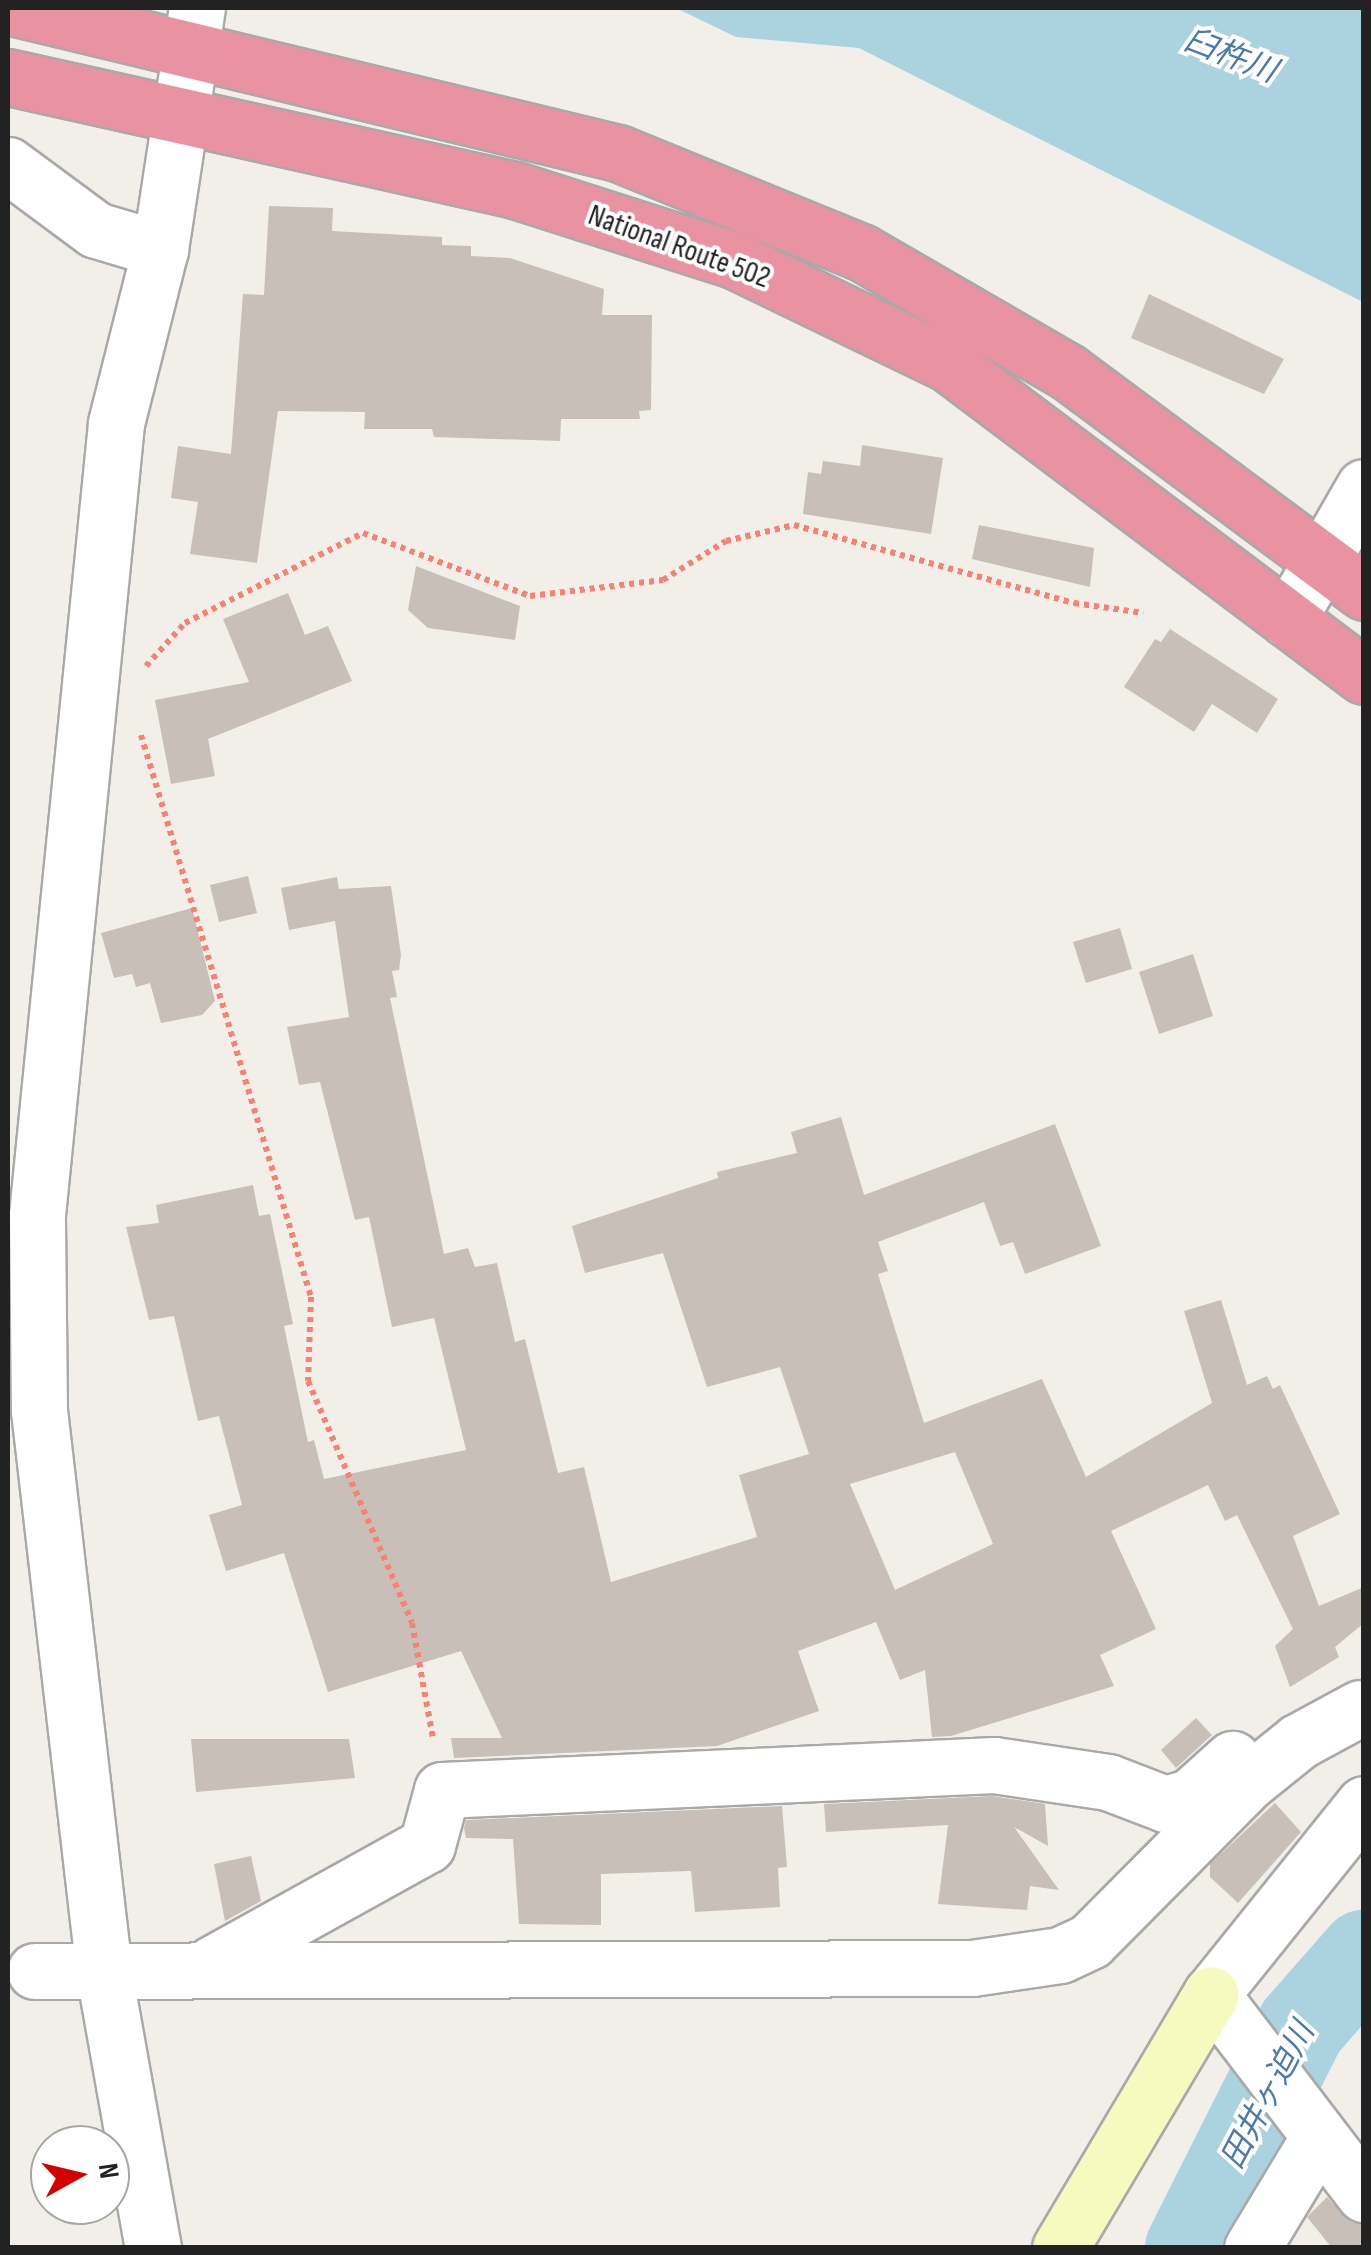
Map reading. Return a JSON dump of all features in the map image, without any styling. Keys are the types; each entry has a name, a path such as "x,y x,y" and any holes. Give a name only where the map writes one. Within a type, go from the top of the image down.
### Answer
{"highway":[{"name":"National Route 502","path":"16,8 194,27 618,153 862,252 1068,372 1345,577"},
{"name":"National Route 502","path":"8,77 515,190 734,260 949,364 1364,676"}],"street":[{"path":"153,2248 104,1972 39,1410 37,1215 116,423 160,249 194,27"},
{"path":"8,165 96,230 160,249"},
{"path":"1288,619 1345,577 1364,487"},
{"path":"206,1968 427,1845 442,1790 994,1765 1108,1782 1165,1804 1190,1796 1281,1722 1309,1711 1362,1708"},
{"path":"35,1971 972,1968 1060,1955 1090,1941 1248,1782 1299,1742 1362,1708"},
{"path":"1060,2248 1364,1804"},
{"path":"1221,2008 1364,2194"},
{"path":"1252,2248 1310,2125"}],"path":[{"path":"140,682 144,668 185,624 363,532 530,596 663,580 726,541 794,525 1074,603 1143,613"},
{"path":"139,729 311,1297 308,1381 412,1623 442,1790"}],"water":[{"name":"臼杵川","path":"676,8 1363,8 1363,302 859,48 736,37"}],"building":[{"path":"269,206 333,208 332,231 442,237 442,245 471,246 471,256 510,258 604,289 602,315 652,315 651,410 639,411 640,419 561,419 560,441 434,437 432,429 364,429 365,412 278,411 257,563 190,554 198,502 171,498 178,446 231,454 243,294 264,295"},
{"path":"1149,294 1284,359 1264,394 1131,338"},
{"path":"862,445 943,458 931,534 803,514 808,472 821,474 823,461 860,466"},
{"path":"979,525 1094,548 1090,587 972,559"},
{"path":"416,566 520,606 515,640 428,628 408,610"},
{"path":"288,593 305,635 328,626 352,681 208,739 215,776 171,784 155,700 249,682 223,619"},
{"path":"1170,629 1278,699 1257,733 1212,704 1194,732 1124,687 1155,639 1161,642"},
{"path":"248,876 257,913 219,922 210,885"},
{"path":"337,877 339,889 391,886 401,955 399,970 392,971 397,997 390,998 444,1254 468,1248 475,1267 497,1263 515,1342 525,1339 558,1473 584,1467 611,1582 757,1537 739,1475 809,1454 780,1367 707,1387 663,1253 585,1273 572,1226 718,1178 717,1172 797,1153 791,1132 841,1117 864,1195 1055,1124 1101,1246 1025,1274 1013,1242 1000,1246 984,1202 878,1242 888,1271 878,1274 924,1423 1042,1379 1086,1477 1212,1403 1184,1311 1221,1300 1247,1385 1267,1376 1273,1389 1280,1385 1340,1514 1293,1536 1319,1606 1364,1587 1364,1623 1335,1647 1339,1657 1290,1687 1275,1646 1293,1629 1237,1515 1225,1521 1208,1485 1111,1531 1156,1629 1100,1655 1114,1686 951,1736 932,1737 925,1670 900,1680 876,1622 798,1651 819,1711 717,1746 454,1758 451,1738 502,1738 461,1651 328,1692 284,1553 226,1571 209,1515 242,1505 219,1416 198,1421 174,1316 149,1320 126,1227 159,1223 156,1205 253,1185 259,1216 270,1214 293,1324 284,1326 308,1442 314,1440 324,1479 466,1450 434,1318 392,1327 369,1217 355,1220 320,1082 299,1085 287,1027 349,1017 335,921 289,930 281,888","holes":["955,1452 993,1544 895,1590 850,1484"]},
{"path":"192,908 215,1001 202,1015 161,1023 150,983 136,987 132,974 114,978 101,933"},
{"path":"1120,928 1132,969 1086,983 1073,942"},
{"path":"1193,954 1213,1016 1159,1034 1139,972"},
{"path":"1196,1718 1212,1735 1176,1768 1161,1750"},
{"path":"191,1739 349,1739 355,1778 196,1792"},
{"path":"992,1796 1045,1804 1048,1846 1014,1827 1059,1890 1030,1886 1027,1910 938,1904 948,1825 826,1832 824,1804"},
{"path":"1275,1803 1301,1832 1238,1903 1210,1877 1210,1864"},
{"path":"782,1806 787,1867 778,1868 780,1907 695,1912 691,1871 601,1874 601,1925 519,1924 513,1839 466,1838 464,1828 466,1820"},
{"path":"251,1856 261,1901 225,1921 214,1864"},
{"path":"1327,2197 1351,2222 1364,2225 1364,2248 1332,2248 1307,2217"}],"waterway":[{"name":"田井ヶ迫川","path":"1190,2248 1301,2027 1364,1955"}]}
